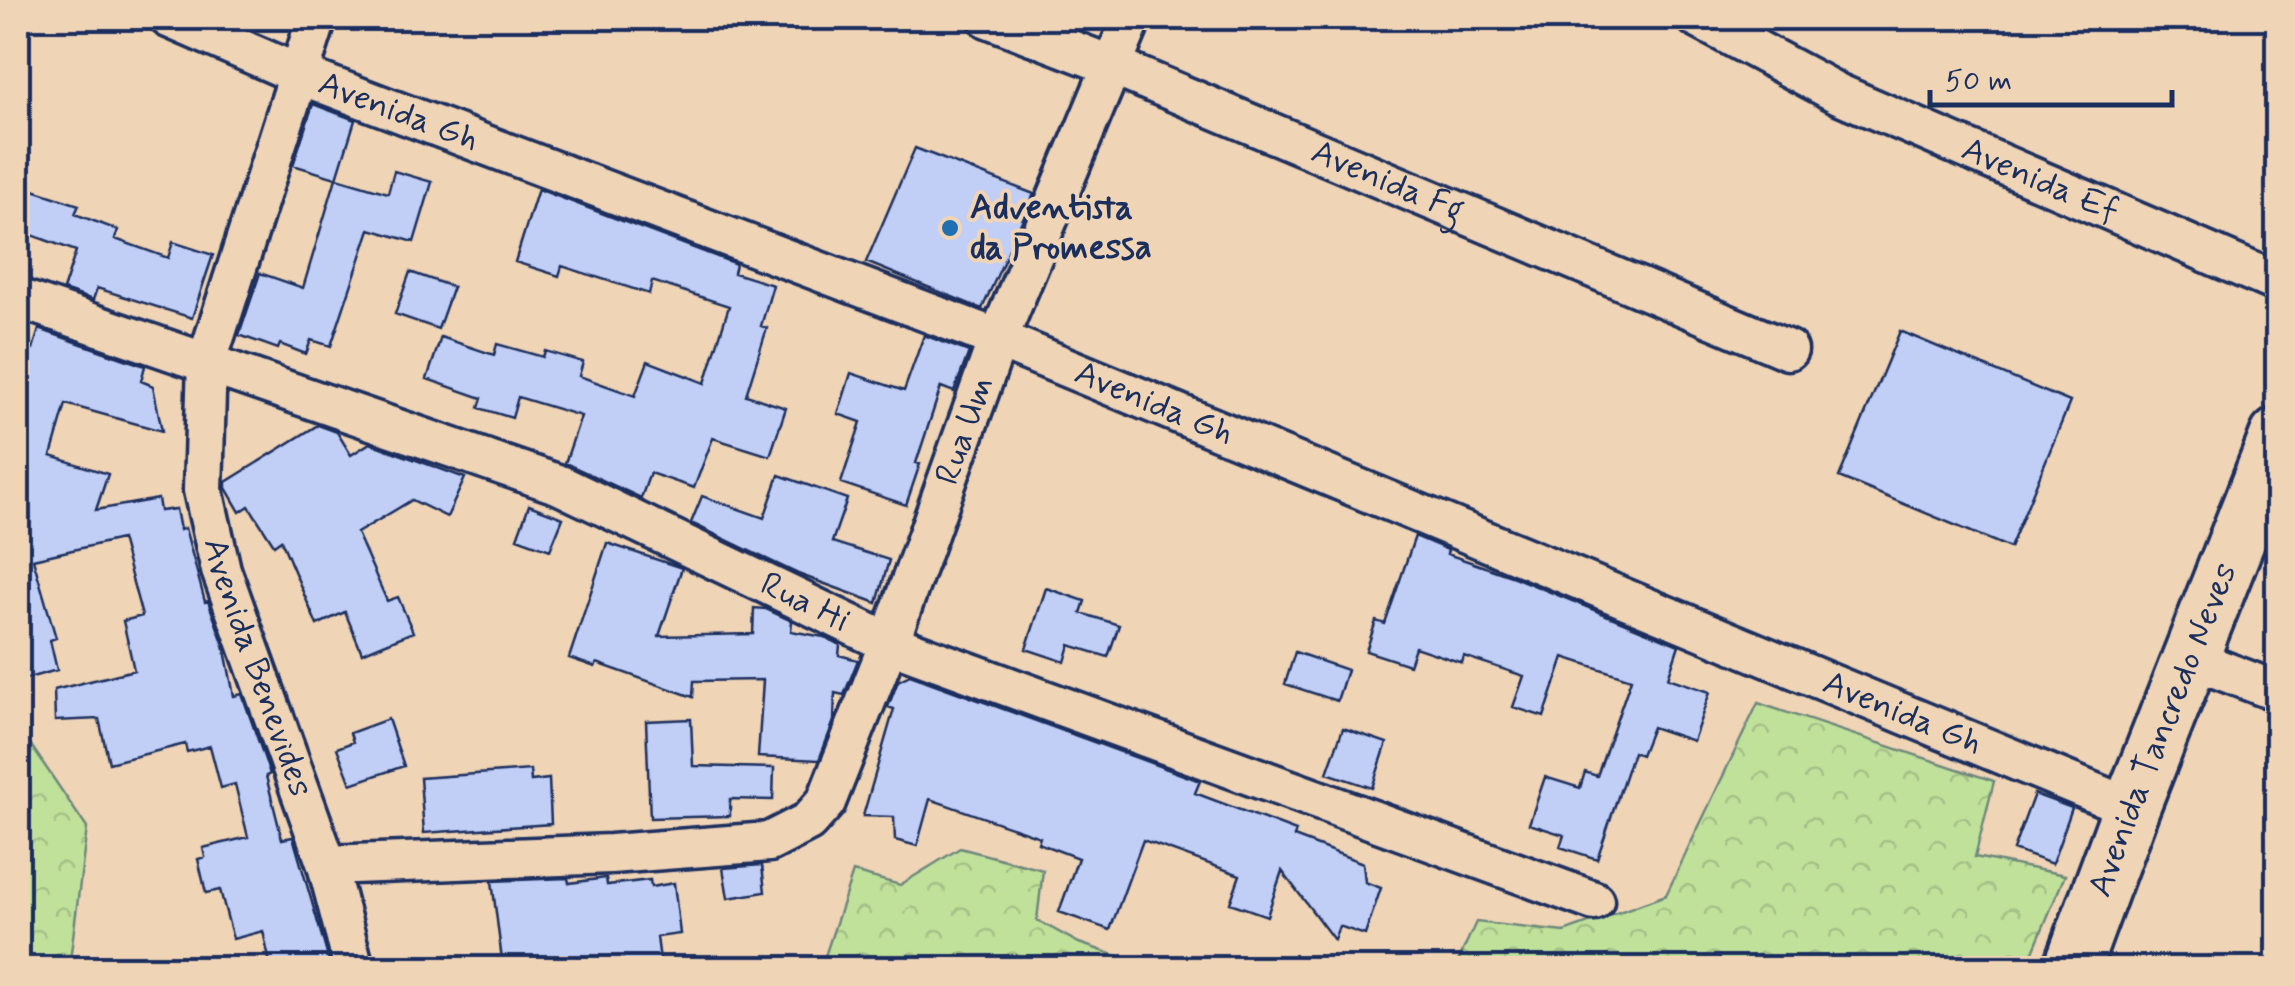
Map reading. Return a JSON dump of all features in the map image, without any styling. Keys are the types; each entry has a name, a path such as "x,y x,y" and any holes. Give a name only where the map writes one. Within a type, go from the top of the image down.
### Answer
{"street":[{"name":"Avenida Gh","path":"169,18 298,74 998,340 2131,808"},
{"name":"Avenida Benevides","path":"317,18 208,361 203,490 221,570 327,865 354,968"},
{"name":"Avenida Fg","path":"988,18 1113,66 1788,350"},
{"name":"Rua Um","path":"327,865 610,854 768,842 808,822 826,802 890,643 998,340 1132,18"},
{"name":"Avenida Ef","path":"1696,18 1839,94 2278,283"},
{"name":"Rua Hi","path":"18,298 560,485 890,643 1594,901"},
{"name":"Avenida Tancredo Neves","path":"2072,968 2278,436"},
{"path":"2192,659 2278,692"}],"green space":[{"path":"1758,703 1994,781 1975,857 2065,875 2026,968 1455,968 1476,922 1564,932 1666,895"},
{"path":"18,726 87,828 69,968 18,968"},
{"path":"960,848 1043,870 1037,920 1079,943 1153,968 821,968 853,872 900,885"}],"building":[{"path":"313,104 355,120 337,178 388,193 394,171 432,182 414,242 370,229 331,346 311,340 306,354 239,335 260,273 303,288 336,178 293,165"},
{"name":"Adventista da Promessa","path":"915,148 1034,194 982,309 866,262"},
{"path":"18,185 79,205 75,214 118,230 115,239 168,258 173,242 213,255 192,318 97,288 93,300 63,290 76,251 18,230"},
{"path":"538,189 736,264 734,273 773,285 761,326 767,328 746,395 786,408 770,456 713,438 694,488 650,473 641,498 565,463 581,416 518,397 512,418 479,408 482,398 427,379 441,337 494,355 497,344 543,357 545,351 583,362 579,376 635,396 648,361 705,383 729,306 652,281 649,294 562,266 559,276 515,262"},
{"path":"410,272 453,287 438,329 395,314"},
{"path":"39,329 145,366 141,381 153,386 162,431 66,404 51,456 108,474 96,510 158,499 160,511 176,509 205,602 208,601 224,645 234,696 242,694 270,774 266,776 282,839 293,837 331,968 271,968 263,931 233,939 220,890 206,893 198,859 205,857 203,848 248,837 235,784 221,788 210,746 187,752 185,744 109,763 99,719 55,721 54,690 134,670 123,621 142,616 121,539 33,559 56,638 50,640 57,670 21,680 18,344 33,349"},
{"path":"1900,331 2070,402 2010,548 1839,477"},
{"path":"924,335 969,352 954,392 941,387 906,505 841,483 861,422 838,414 851,373 904,391"},
{"path":"318,425 337,432 351,455 370,443 465,478 447,517 412,500 357,533 387,601 398,597 413,632 362,653 345,612 317,625 281,540 274,545 249,506 240,512 226,488 226,482"},
{"path":"779,475 847,499 832,542 889,560 877,603 798,574 691,523 702,496 764,518"},
{"path":"529,505 563,518 550,550 517,538"},
{"path":"1415,536 1448,550 1447,554 1514,577 1679,645 1668,678 1710,692 1693,741 1652,727 1641,755 1633,752 1597,859 1560,847 1564,835 1529,824 1545,777 1580,788 1585,772 1597,776 1631,679 1564,657 1544,717 1513,707 1524,676 1464,656 1462,663 1415,647 1409,665 1366,651 1376,621 1385,624"},
{"path":"607,543 682,568 659,636 753,634 754,608 766,609 792,621 791,631 824,637 840,645 839,655 858,660 844,695 835,693 834,721 819,760 758,757 763,680 694,681 693,697 597,663 595,667 569,658"},
{"path":"1046,588 1085,601 1081,613 1119,625 1108,657 1070,645 1065,662 1026,649"},
{"path":"1295,652 1347,670 1337,701 1285,684"},
{"path":"910,675 1200,781 1195,793 1296,831 1294,837 1363,863 1365,882 1381,888 1365,935 1339,926 1334,940 1282,871 1267,916 1230,903 1240,875 1143,840 1110,930 1059,912 1078,858 1038,843 1040,837 930,799 917,846 895,840 894,817 863,816 894,709 888,707 898,681"},
{"path":"388,719 404,766 351,784 337,748 353,742 350,733"},
{"path":"691,719 693,766 774,768 773,800 730,799 730,816 650,818 646,721"},
{"path":"1343,728 1387,743 1372,788 1327,773"},
{"path":"530,770 531,781 549,779 551,824 424,833 420,778"},
{"path":"2034,794 2072,808 2052,864 2013,850"},
{"path":"762,865 765,892 728,898 723,868"},
{"path":"568,878 569,883 606,878 607,885 650,880 651,887 674,883 680,934 657,937 661,968 624,968 623,960 553,968 503,968 492,881"}],"place":[{"name":"Adventista da Promessa","path":"950,228"}]}
